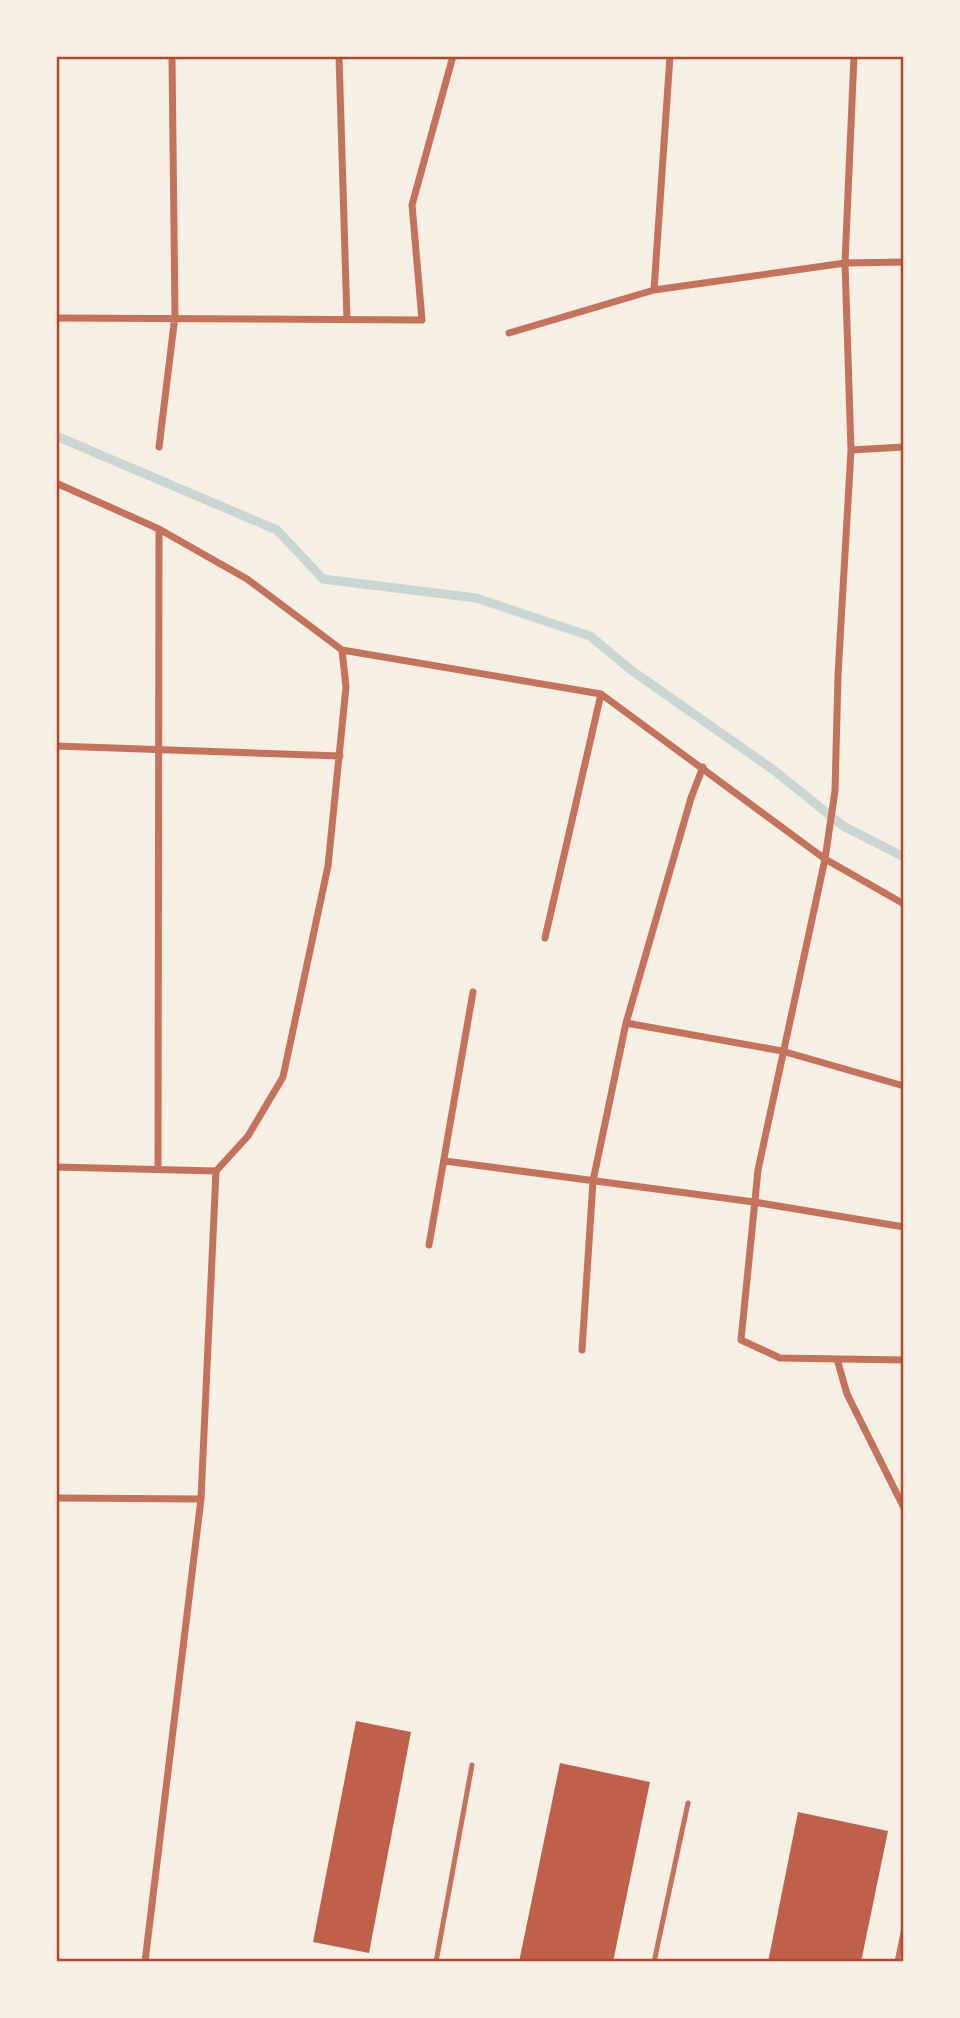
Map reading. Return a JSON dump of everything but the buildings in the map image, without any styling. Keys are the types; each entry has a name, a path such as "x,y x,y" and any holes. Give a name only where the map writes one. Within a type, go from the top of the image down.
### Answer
{"street":[{"path":"159,446 175,316 172,56"},
{"path":"339,56 347,320"},
{"path":"56,318 175,316 422,320 412,205 453,56"},
{"path":"654,290 670,56"},
{"path":"854,56 845,263 851,450 838,675 835,791 825,859 782,1051 754,1202 741,1339 780,1358 904,1360"},
{"path":"509,333 654,290 845,263 904,262"},
{"path":"851,450 904,447"},
{"path":"56,483 159,529 247,579 342,650 601,694 825,859 904,904"},
{"path":"158,1168 159,529"},
{"path":"145,1962 201,1499 216,1171 248,1136 283,1077 328,866 346,687 342,650"},
{"path":"545,938 601,694"},
{"path":"56,746 340,756"},
{"path":"582,1350 593,1181 626,1023 691,798 703,767"},
{"path":"429,1245 473,992"},
{"path":"626,1023 782,1051 904,1086"},
{"path":"445,1161 754,1202 904,1227"},
{"path":"56,1167 216,1171"},
{"path":"837,1359 847,1394 904,1508"},
{"path":"56,1498 201,1499"}],"lane":[{"path":"436,1962 472,1765"},
{"path":"654,1962 688,1803"},
{"path":"897,1962 904,1928"}],"waterway":[{"path":"56,436 277,530 323,579 476,598 590,636 631,670 775,771 843,826 904,857"}]}
